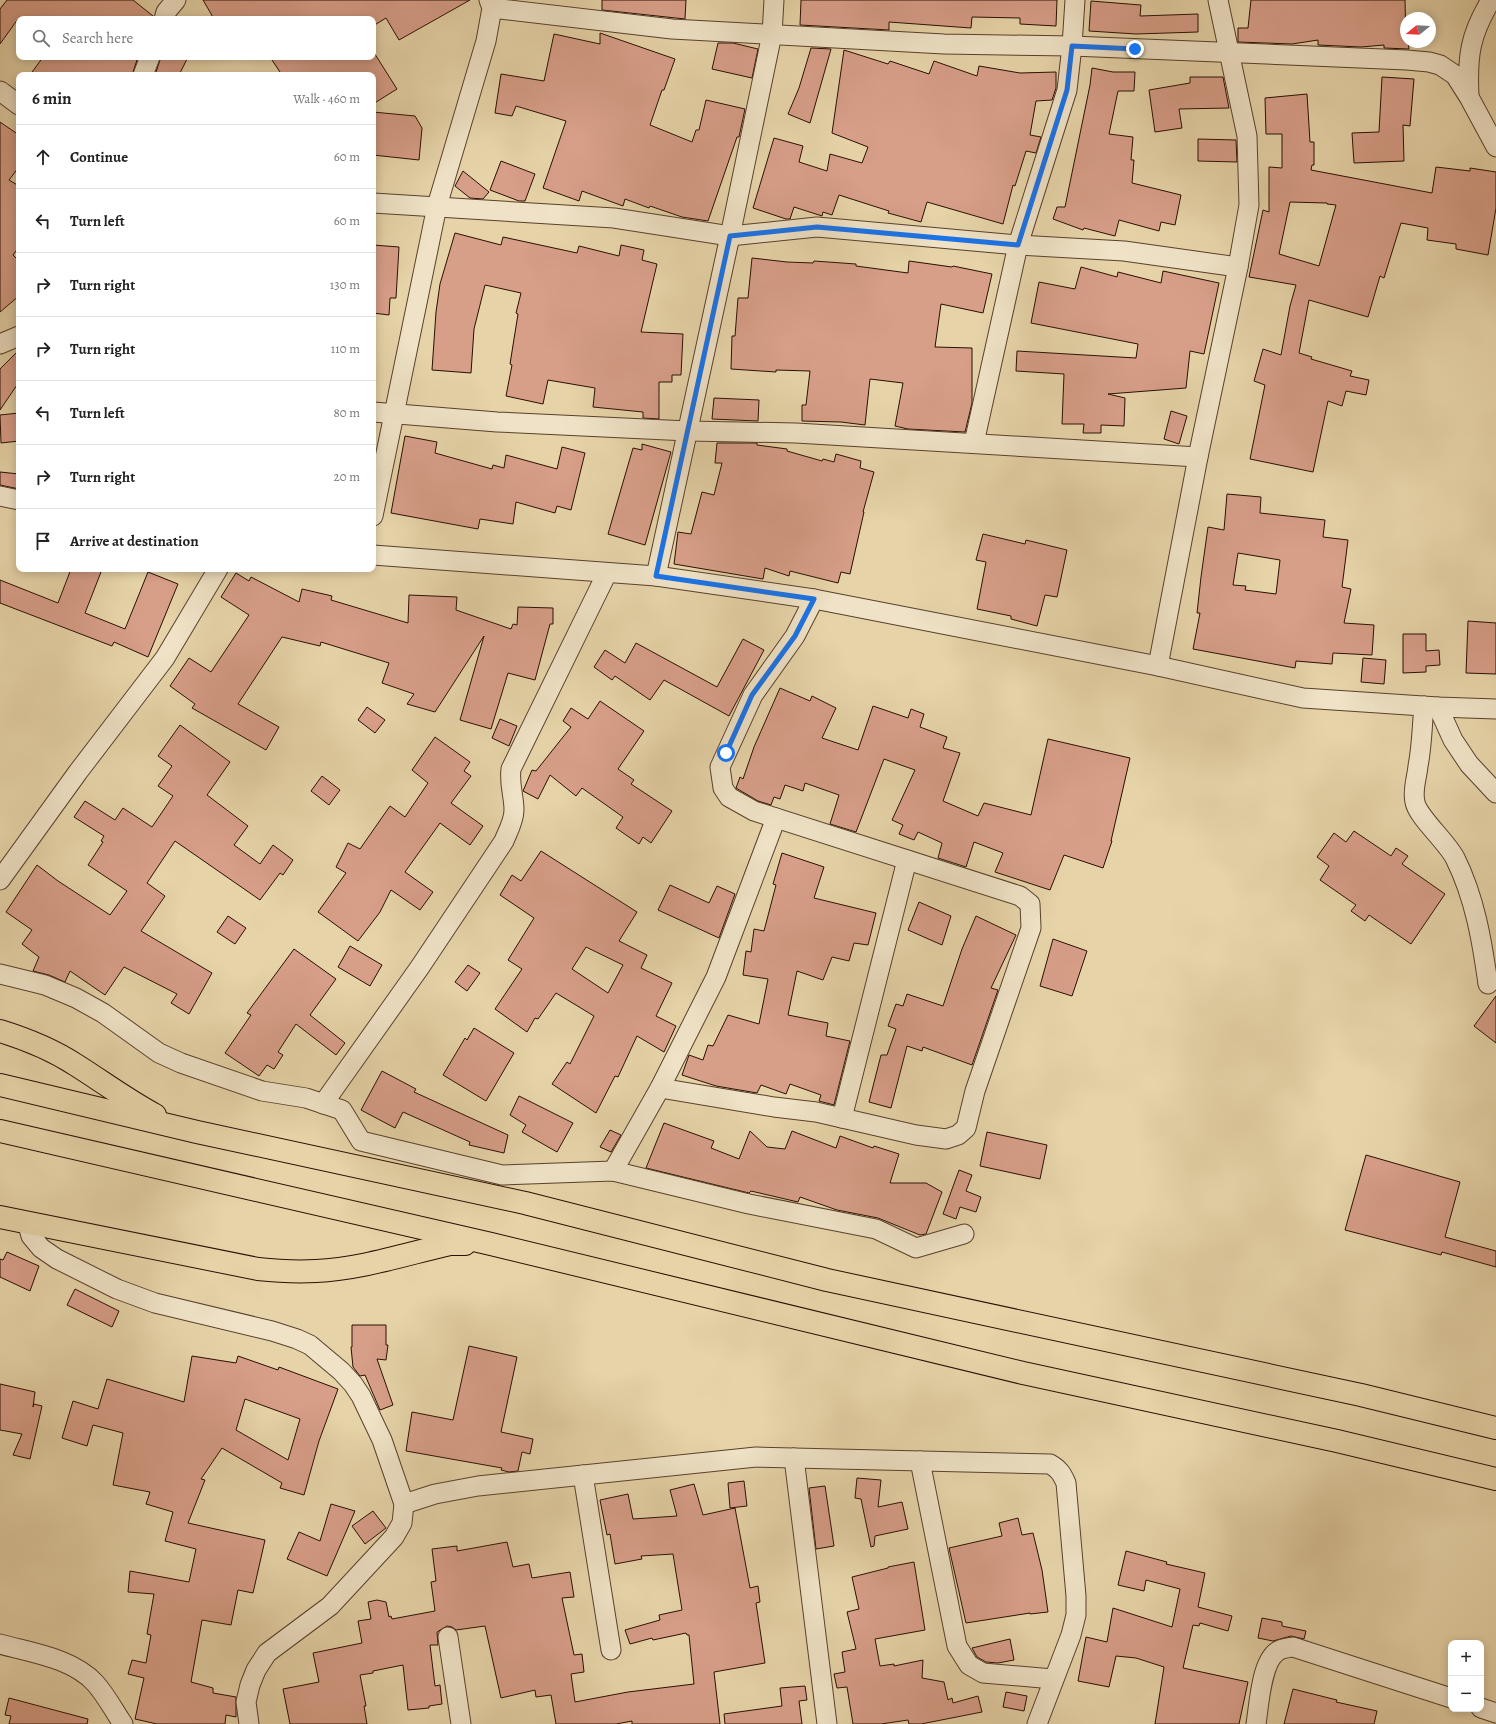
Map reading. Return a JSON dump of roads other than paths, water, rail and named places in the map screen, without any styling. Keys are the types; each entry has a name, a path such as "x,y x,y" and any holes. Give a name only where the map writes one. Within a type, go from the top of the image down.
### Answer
{"highway":[{"path":"0,1031 47,1050 75,1064 139,1106 166,1120 197,1132"},
{"path":"0,1085 197,1132 525,1203 827,1280 1345,1392 1496,1428"},
{"path":"0,1131 491,1244 1016,1371 1337,1441 1496,1479"},
{"path":"0,1217 258,1269 287,1272 317,1271 352,1266 450,1244 491,1244"}],"street":[{"path":"165,16 166,12 176,0"},
{"path":"656,576 730,236 772,34 774,0"},
{"path":"974,443 1018,245 1067,90 1075,0"},
{"path":"1158,666 1198,457 1238,267 1249,205 1247,136 1218,0"},
{"path":"1469,97 1469,50 1478,21 1491,0"},
{"path":"376,501 437,206 486,41 490,4 672,29 944,44 1072,46 1429,62 1440,66 1455,75 1469,97 1496,147"},
{"path":"144,72 149,60"},
{"path":"0,91 16,103"},
{"path":"376,203 614,218 730,236 817,227 1018,245 1124,251 1238,267"},
{"path":"0,344 16,337"},
{"path":"376,412 498,422 688,431 796,433 1198,457"},
{"path":"0,496 16,499"},
{"path":"376,555 656,576 814,599 1158,666 1303,698 1431,706 1496,708"},
{"path":"0,880 78,772 165,658 216,572"},
{"path":"323,1104 420,967 504,841 511,824 514,810 510,782 511,769 608,572"},
{"path":"660,1088 774,1107 816,1112 916,1135 946,1139 958,1135 966,1128 975,1091 1031,928 1030,904 1020,896 754,812 730,796 723,788 720,767 752,695 795,636 814,599"},
{"path":"1431,706 1469,764 1496,794"},
{"path":"1431,706 1413,792 1415,804 1422,815 1443,839 1455,857 1471,896 1481,937 1488,984"},
{"path":"613,1171 660,1088 716,977 776,818"},
{"path":"842,1118 907,860"},
{"path":"0,974 45,985 76,998 103,1013 159,1053 181,1063 262,1091 306,1098 342,1110 361,1141 502,1176 613,1171 749,1204 876,1229 916,1248 964,1234"},
{"path":"27,1222 32,1236 41,1248 57,1259 117,1290 155,1303 272,1331 310,1345 342,1371 361,1396 382,1440 404,1504 402,1523 388,1543 330,1606 266,1653 256,1670 250,1685 246,1702 249,1724"},
{"path":"404,1504 435,1494 478,1486 756,1457 1050,1464 1056,1467 1062,1474 1066,1483 1076,1608 1071,1635 1037,1724"},
{"path":"794,1458 827,1724"},
{"path":"920,1461 957,1646 969,1666 983,1673 1053,1679"},
{"path":"583,1475 611,1650"},
{"path":"448,1637 461,1724"},
{"path":"0,1644 54,1659 81,1671 96,1684 123,1724"},
{"path":"1256,1724 1267,1664 1278,1651 1293,1647 1448,1697"},
{"path":"1484,1709 1496,1713"}]}
